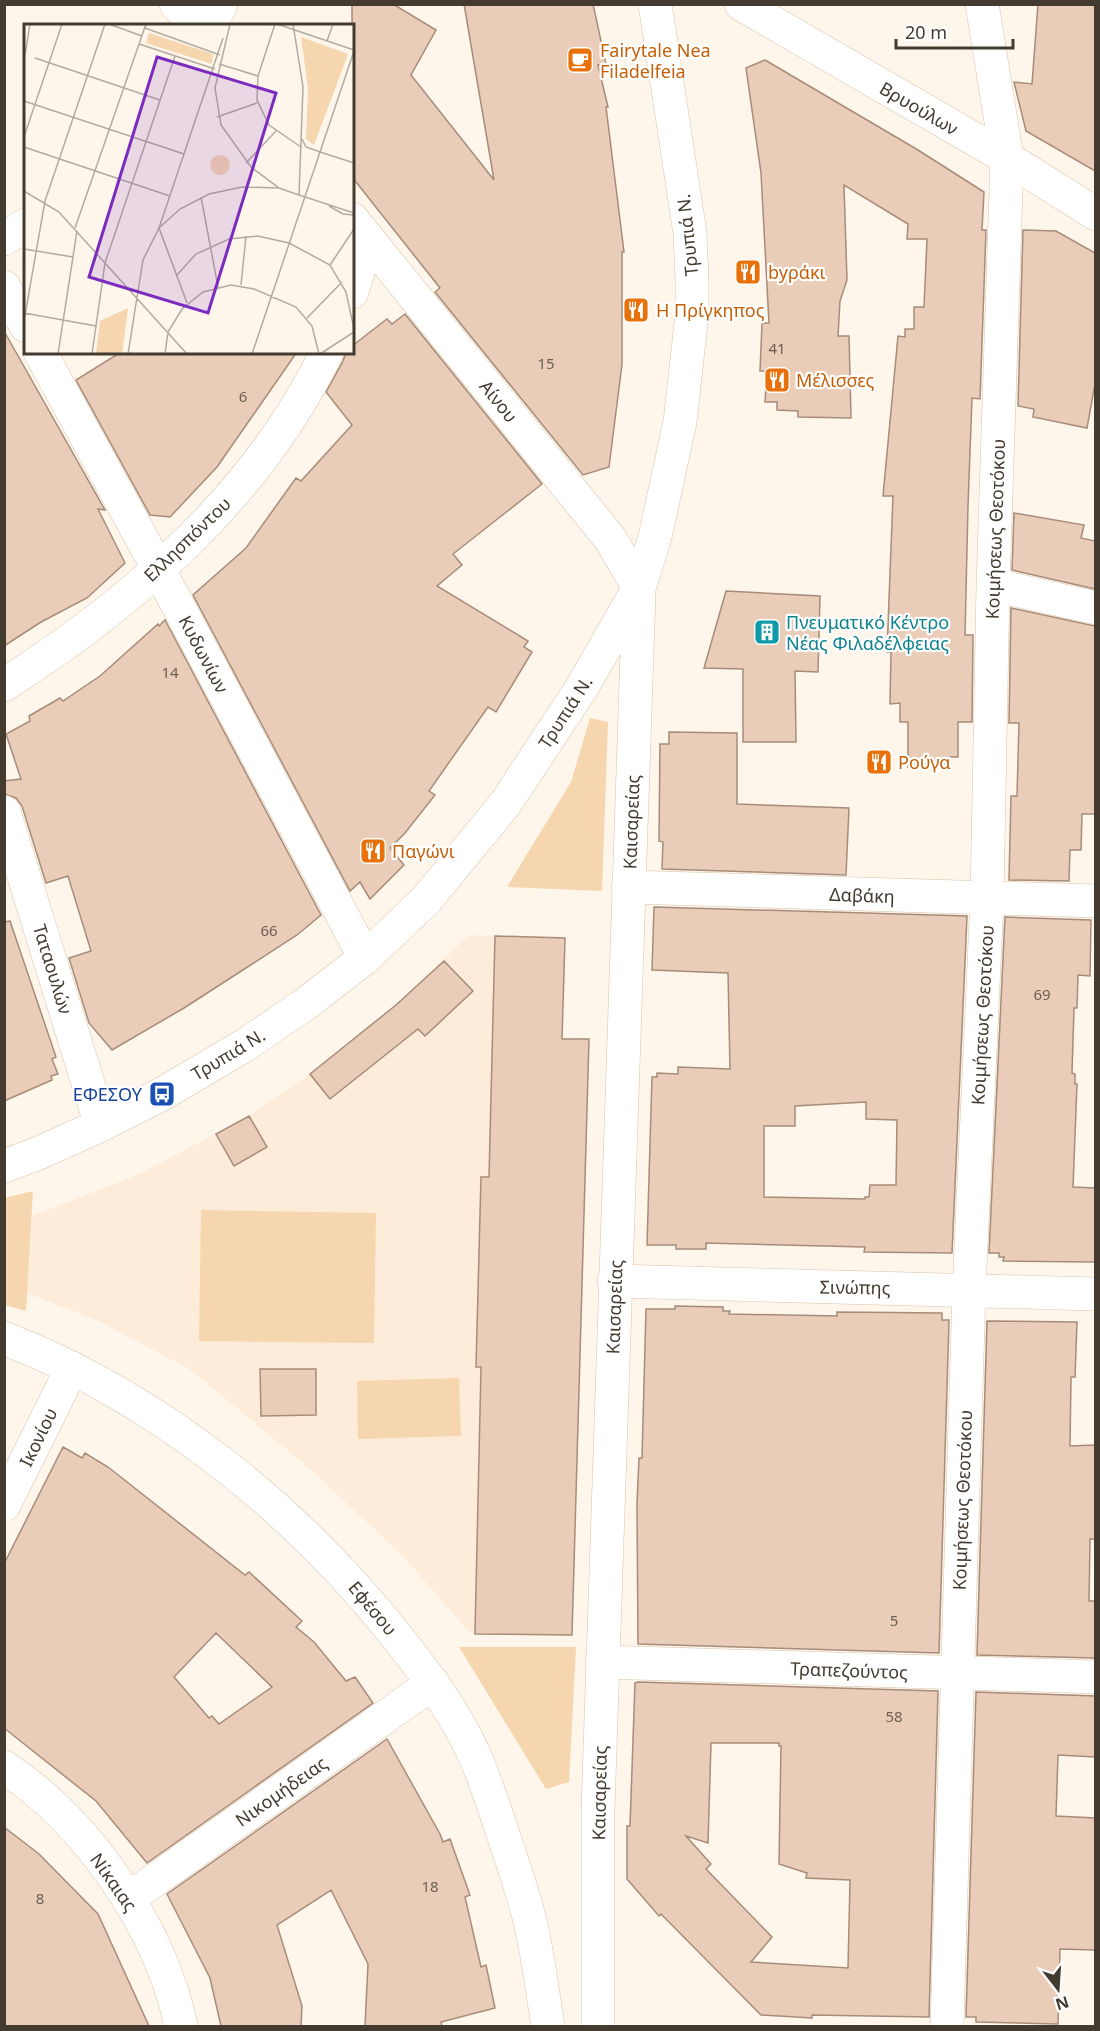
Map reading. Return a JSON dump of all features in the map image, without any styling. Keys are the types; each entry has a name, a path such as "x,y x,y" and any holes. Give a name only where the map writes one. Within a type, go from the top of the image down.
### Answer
{"street":[{"path":"177,4 197,24"},
{"path":"211,24 221,4"},
{"name":"Τρυπιά Ν.","path":"4,1166 39,1154 162,1094 245,1045 304,1005 365,958 426,900 505,804 581,689 639,588 655,537 680,422 692,314 690,233 656,4"},
{"name":"Βρυούλων","path":"741,4 1007,158 1095,214"},
{"name":"Κοιμήσεως Θεοτόκου","path":"947,2026 969,1290 987,899 993,585 1007,158 982,4"},
{"path":"4,238 24,226"},
{"path":"354,276 360,229"},
{"name":"Αίνου","path":"360,229 610,540 639,588"},
{"path":"4,287 24,322"},
{"name":"Κυδωνίων","path":"41,354 159,570 365,958"},
{"name":"Ελλησπόντου","path":"4,685 85,628 159,570 217,514 257,465 290,419 326,354"},
{"path":"993,585 1095,608"},
{"name":"Καισαρείας","path":"598,2026 598,1809 602,1662 639,588"},
{"name":"Ταταουλών","path":"4,812 101,1125"},
{"name":"Δαβάκη","path":"628,887 1095,901"},
{"name":"Σινώπης","path":"614,1281 1095,1294"},
{"name":"Εφέσου","path":"4,1338 72,1368 123,1396 183,1436 283,1513 345,1574 433,1683 454,1715 473,1752 513,1862 529,1918 548,2026"},
{"name":"Ικονίου","path":"4,1505 72,1368"},
{"name":"Τραπεζούντος","path":"602,1662 1095,1677"},
{"name":"Νικομήδειας","path":"128,1899 433,1683"},
{"name":"Νίκαιας","path":"4,1767 32,1787 60,1813 100,1860 128,1899 158,1954 172,1989 181,2026"}],"shaded area":[{"path":"590,718 608,722 602,891 507,887 571,782"},
{"path":"469,935 565,938 562,1038 589,1039 572,1635 470,1633 403,1556 310,1469 191,1370 99,1321 27,1293 32,1216 140,1174 249,1116 311,1073 396,1005"},
{"path":"33,1191 26,1311 5,1305 5,1198"},
{"path":"201,1210 376,1213 374,1343 199,1341"},
{"path":"459,1378 461,1436 358,1439 357,1381"},
{"path":"459,1647 576,1647 569,1782 546,1789"}],"building":[{"path":"352,4 393,4 436,30 411,75 494,180 464,4 593,4 606,64 598,65 608,107 606,107 624,252 622,252 622,364 609,467 583,475 435,292 440,288 354,180 354,24 352,24"},
{"path":"1038,4 1095,4 1095,171 1026,131 1014,82 1032,84"},
{"path":"765,60 918,150 984,192 982,230 986,230 980,399 972,398 965,635 973,635 972,722 958,722 958,757 949,757 949,767 908,767 908,722 900,722 900,703 890,704 891,652 887,652 893,496 883,496 898,336 905,337 905,329 914,329 914,307 924,307 927,239 907,239 908,224 844,185 847,280 840,301 838,336 849,336 851,418 798,417 798,411 777,410 777,402 765,402 767,371 760,371 762,323 769,323 761,173 746,68"},
{"path":"1023,230 1056,231 1095,253 1095,384 1087,428 1033,417 1034,409 1018,406"},
{"path":"405,314 542,484 453,554 462,565 437,586 528,641 524,647 532,652 496,712 488,707 429,791 435,795 390,848 404,865 370,899 360,882 350,891 193,595 246,548 296,478 301,481 352,425 326,392 345,354 354,354 354,344 387,319 392,324"},
{"path":"4,331 105,510 98,509 125,563 87,598 41,622 4,646"},
{"path":"118,354 296,354 217,467 170,517 150,515 76,380"},
{"path":"1014,513 1084,525 1081,538 1095,541 1095,589 1012,570"},
{"name":"Πνευματικό Κέντρο Νέας Φιλαδέλφειας","path":"726,591 820,596 818,672 795,671 796,742 743,742 743,669 704,668"},
{"path":"1011,608 1095,626 1095,814 1082,814 1081,850 1070,850 1069,881 1009,880 1011,796 1017,796 1019,723 1009,723"},
{"path":"165,620 321,915 297,935 184,1008 112,1050 89,1023 69,958 91,951 68,876 46,883 22,806 16,798 4,794 4,781 21,779 6,734 30,721 29,716 60,698 63,701 100,676"},
{"path":"669,732 737,733 737,804 849,808 846,875 662,869 663,842 659,841 660,744 669,744"},
{"path":"654,907 967,916 952,1253 864,1252 865,1247 706,1243 706,1249 676,1249 676,1245 647,1245 652,1077 657,1077 657,1073 678,1074 678,1067 730,1069 728,973 652,970","holes":["866,1102 866,1119 897,1120 896,1185 870,1185 869,1197 865,1199 764,1197 764,1126 795,1126 795,1106"]},
{"path":"1005,917 1091,920 1090,976 1078,975 1077,1008 1074,1008 1072,1073 1075,1074 1075,1084 1077,1084 1073,1187 1095,1188 1095,1262 1003,1261 1004,1257 999,1257 999,1253 989,1253"},
{"path":"10,921 56,1057 52,1059 58,1074 51,1076 52,1080 4,1101 4,922"},
{"path":"495,936 565,938 562,1039 589,1039 572,1635 475,1634 481,1367 476,1367 481,1177 489,1177"},
{"path":"444,961 473,991 425,1036 418,1029 330,1099 310,1074 396,1005"},
{"path":"249,1116 267,1147 234,1166 216,1134"},
{"path":"675,1306 723,1307 723,1311 730,1311 729,1314 837,1316 837,1312 942,1313 942,1320 949,1320 939,1653 638,1644 637,1504 639,1458 642,1458 646,1309 675,1309"},
{"path":"987,1321 1077,1322 1075,1377 1071,1377 1070,1446 1095,1445 1095,1539 1090,1539 1089,1601 1095,1601 1095,1658 977,1655"},
{"path":"260,1369 316,1369 316,1415 261,1416"},
{"path":"63,1447 82,1458 85,1453 108,1467 245,1575 249,1572 302,1621 296,1627 314,1642 346,1681 355,1677 373,1703 147,1863 96,1801 4,1728 4,1564","holes":["216,1633 272,1687 219,1724 212,1716 209,1718 174,1677"]},
{"path":"635,1683 938,1691 929,2017 812,2015 812,2018 761,2015 661,1914 659,1916 627,1879 627,1826 630,1826","holes":["711,1743 779,1743 781,1746 779,1864 807,1873 806,1878 850,1880 848,1968 751,1962 772,1937 706,1869 711,1864 686,1836 708,1843"]},
{"path":"976,1692 1095,1696 1095,1757 1058,1755 1056,1816 1095,1818 1095,1950 1060,1949 1058,2024 976,2022 976,2017 966,2017"},
{"path":"387,1739 443,1842 450,1839 470,1895 465,1897 481,1967 486,1965 495,2008 441,2022 442,2026 365,2026 368,1964 331,1890 277,1925 302,2006 301,2026 221,2026 210,1978 167,1894"},
{"path":"4,1827 39,1854 98,1914 149,2026 4,2026"}],"place":[{"name":"Fairytale Nea Filadelfeia","path":"580,60"},
{"name":"byράκι","path":"748,272"},
{"name":"Η Πρίγκηπος","path":"636,310"},
{"name":"Μέλισσες","path":"777,380"},
{"name":"Πνευματικό Κέντρο Νέας Φιλαδέλφειας","path":"767,632"},
{"name":"Ρούγα","path":"879,762"},
{"name":"Παγώνι","path":"373,851"},
{"name":"ΕΦΕΣΟΥ","path":"162,1094"}]}
